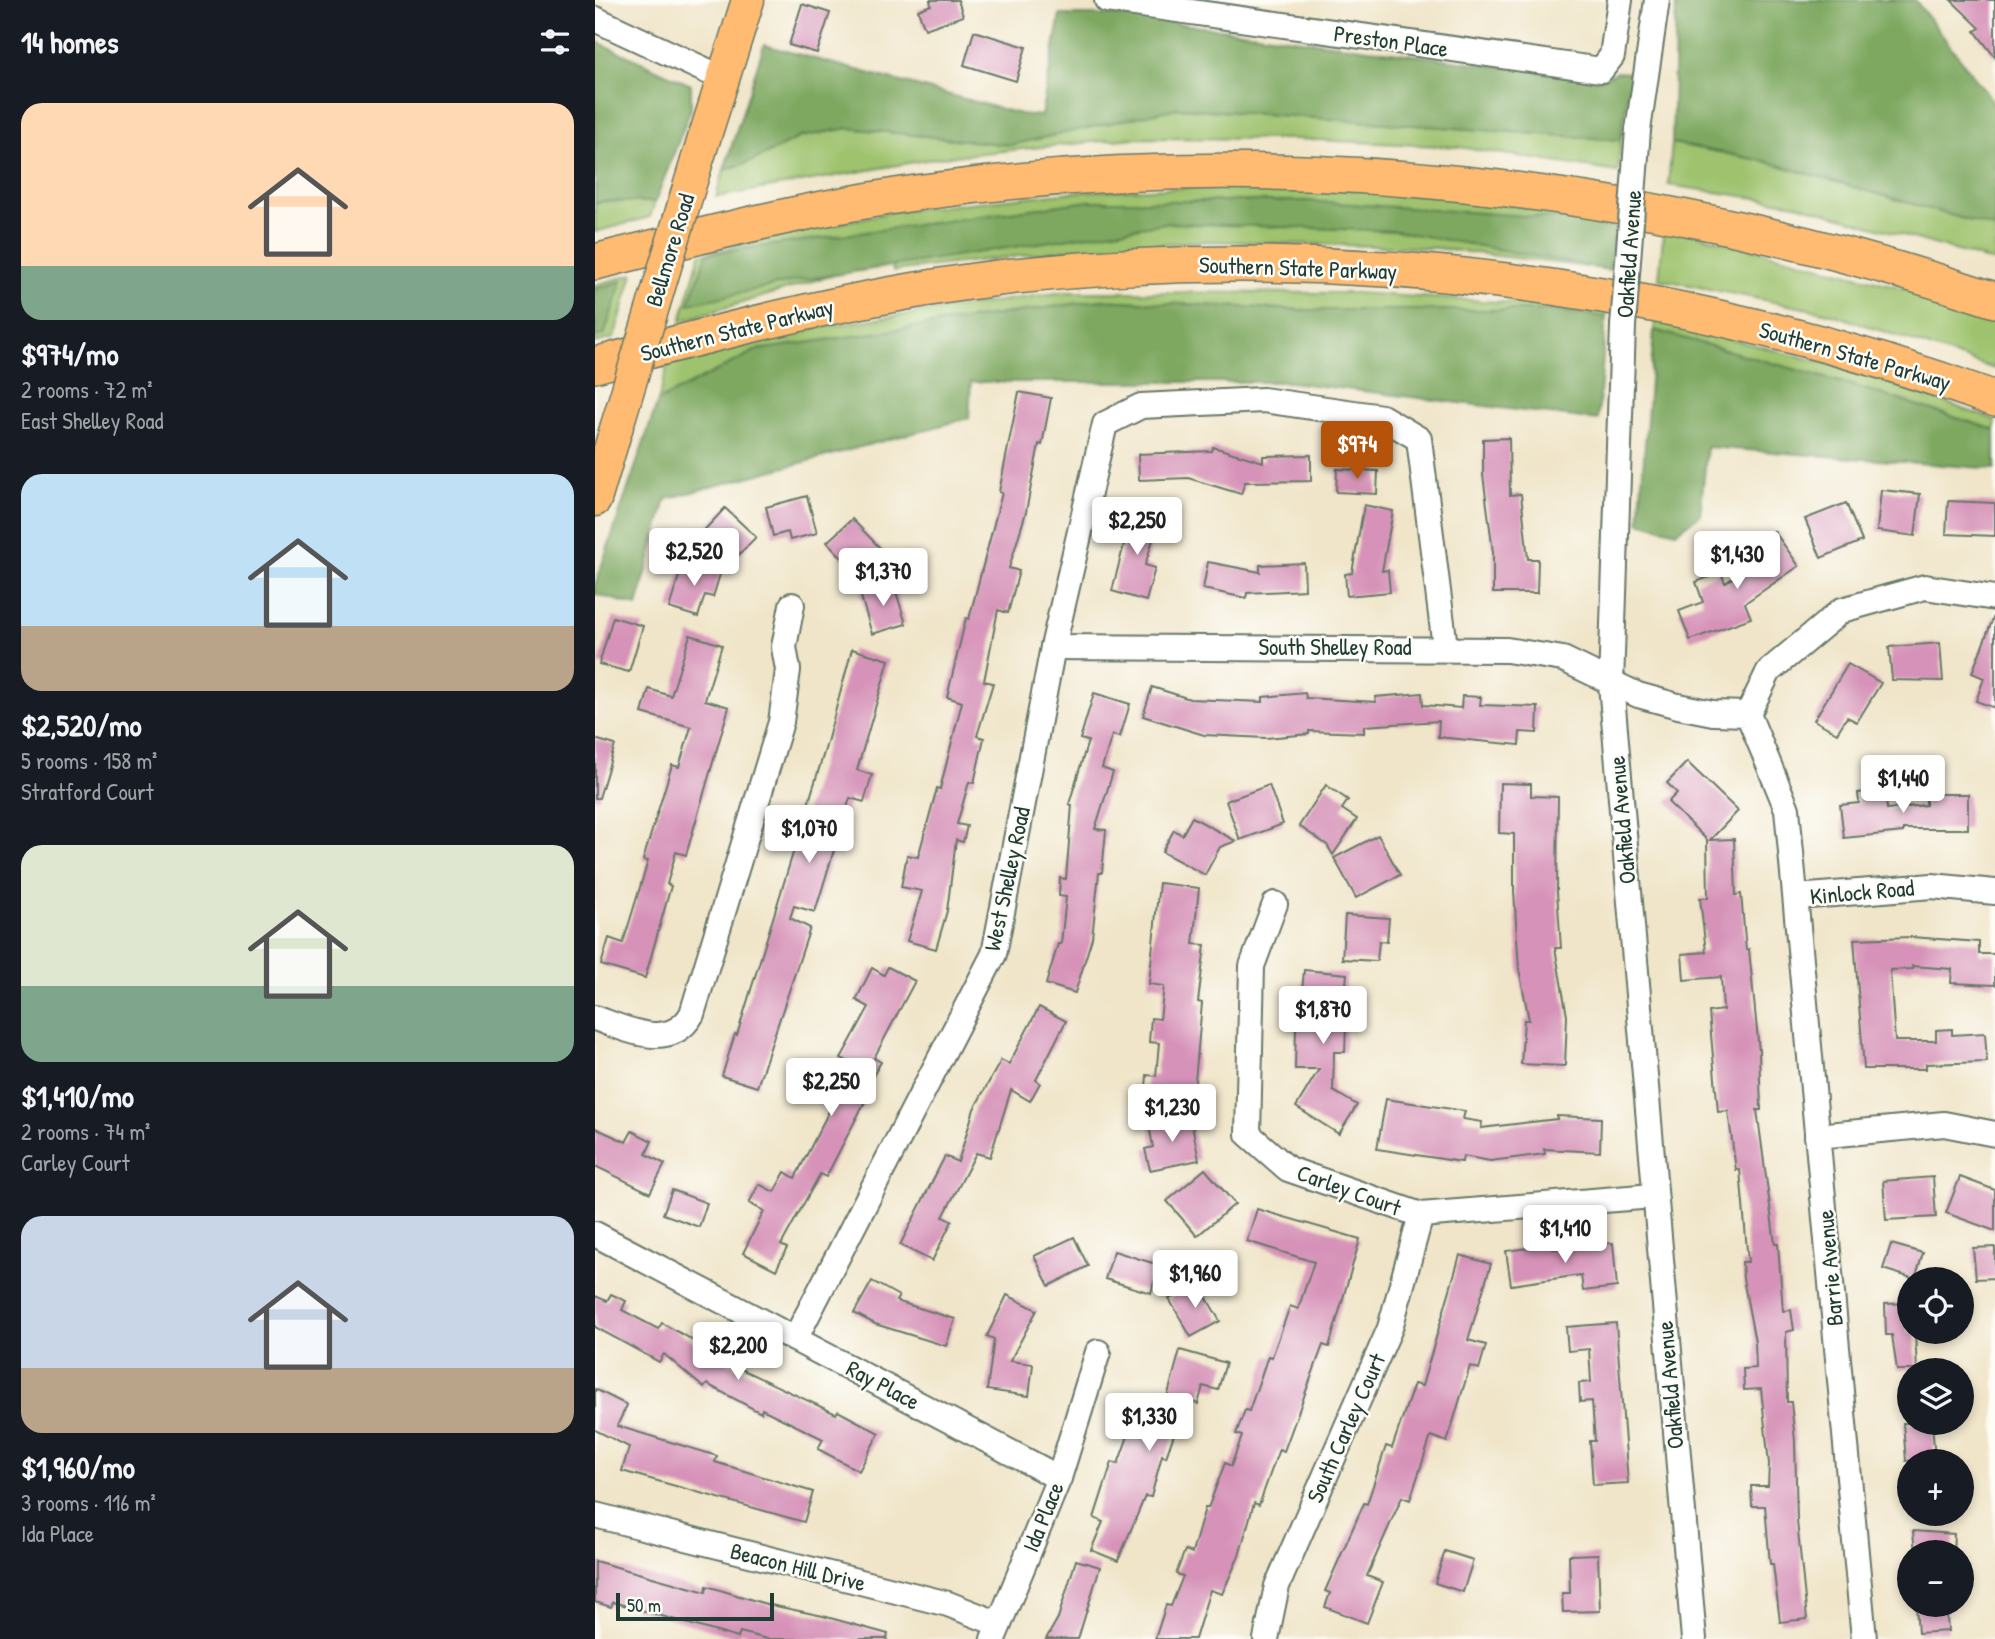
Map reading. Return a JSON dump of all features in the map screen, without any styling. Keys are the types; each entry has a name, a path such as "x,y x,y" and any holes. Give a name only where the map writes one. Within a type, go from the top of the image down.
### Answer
{"highway":[{"path":"595,262 816,209 922,192 1012,181 1148,171 1285,170 1502,187 1733,226 1843,254 1995,300"},
{"name":"Southern State Parkway","path":"595,365 833,306 909,292 1073,271 1260,264 1430,274 1601,296 1715,317 1943,380 1995,399"}],"main road":[{"name":"Bellmore Road","path":"595,500 748,0"}],"street":[{"name":"Preston Place","path":"1107,0 1601,70 1612,56 1621,0"},
{"name":"Oakfield Avenue","path":"1657,0 1638,130 1623,326 1611,684 1653,1196 1694,1639"},
{"path":"595,19 722,78"},
{"name":"West Shelley Road","path":"795,1339 994,954 1053,646 1105,424 1141,406 1263,400 1382,417 1419,439 1445,648"},
{"path":"1611,684 1639,695 1690,708 1713,713 1748,714 1769,671 1842,610 1925,587 1995,598"},
{"path":"595,1018 646,1036 669,1034 687,1022 692,1014 781,722 788,670 784,647 792,605"},
{"name":"South Shelley Road","path":"1053,646 1445,648 1546,654 1563,659 1611,684"},
{"name":"Kinlock Road","path":"1748,714 1787,808 1797,897 1932,886 1995,892"},
{"name":"Barrie Avenue","path":"1797,897 1864,1639"},
{"name":"Carley Court","path":"1275,904 1252,966 1248,1133 1289,1169 1421,1216 1653,1196"},
{"path":"1817,1136 1944,1124 1995,1134"},
{"name":"South Carley Court","path":"1266,1639 1277,1586 1389,1328 1421,1216"},
{"name":"Ray Place","path":"595,1234 1059,1478"},
{"name":"Ida Place","path":"996,1632 1059,1478 1098,1352"},
{"name":"Beacon Hill Drive","path":"595,1515 948,1605 996,1632"}],"green space":[{"path":"1676,0 1915,0 1995,104 1995,228 1764,161 1672,143"},
{"path":"1060,15 1115,15 1601,80 1616,72 1631,73 1621,140 1178,108 1010,145 848,128 800,137 752,161 724,170 764,45 1020,114 1041,116"},
{"path":"595,41 691,85 691,109 655,202 603,201 595,204"},
{"path":"1178,108 1621,140 1618,172 1459,147 1297,139 1133,138 943,157 716,197 724,170 752,161 800,137 848,128 1010,145"},
{"path":"1672,143 1764,161 1995,228 1995,262 1796,204 1668,185"},
{"path":"1199,187 1421,191 1614,222 1610,270 1436,248 1206,241 1068,250 893,271 891,258 681,321 700,254 895,211 1073,192"},
{"path":"603,201 655,202 650,217 595,232 595,204"},
{"path":"1089,201 1307,201 1614,222 1610,270 1397,231 1166,223 796,281 689,304 707,254"},
{"path":"1664,226 1995,312 1995,369 1829,313 1659,279"},
{"path":"633,274 614,338 595,343 595,285"},
{"path":"622,281 604,335 595,337 595,289"},
{"path":"1063,292 1355,293 1607,309 1606,317 1546,310 1301,310 1100,300 757,350 658,401 669,361 820,327"},
{"path":"1100,300 1301,310 1546,310 1606,317 1598,420 1289,382 971,382 969,418 666,499 637,606 595,594 595,585 658,401 757,350"},
{"path":"1655,320 1849,369 1995,420 1995,430 1858,387 1654,330"},
{"path":"1654,330 1858,387 1995,430 1995,469 1707,447 1700,515 1676,532 1639,522"}],"building":[{"path":"930,0 958,0 963,16 925,29 918,10 931,5"},
{"path":"1951,0 1995,0 1995,57 1975,31 1980,28"},
{"path":"802,4 830,13 817,53 789,45"},
{"path":"974,31 1026,47 1016,81 964,65"},
{"path":"1019,392 1051,398 1026,512 1009,568 1019,571 1008,613 998,610 984,681 993,683 977,736 984,738 974,783 969,782 957,824 967,826 963,842 956,840 947,911 936,949 907,941 922,891 901,887 907,855 918,857 937,788 940,789 962,702 947,697 966,618 969,619 1002,493 999,492"},
{"path":"1509,438 1510,495 1521,494 1528,559 1538,559 1537,593 1493,593 1493,552 1483,475 1483,439"},
{"path":"1213,447 1263,462 1263,456 1311,455 1311,481 1245,482 1241,494 1188,478 1139,480 1138,454 1212,451"},
{"path":"1337,469 1378,471 1377,494 1336,492"},
{"path":"1881,490 1920,494 1915,536 1877,531"},
{"path":"807,496 817,533 790,540 788,532 773,536 766,507"},
{"path":"1948,501 1995,503 1995,536 1946,534"},
{"path":"1846,503 1862,541 1821,558 1805,519"},
{"path":"1364,505 1393,511 1382,571 1388,570 1390,592 1347,596 1345,574 1352,573"},
{"path":"725,508 756,537 727,567 696,539"},
{"path":"1133,509 1160,517 1145,565 1155,568 1146,601 1112,591"},
{"path":"852,519 882,550 857,573 827,542"},
{"path":"1774,531 1799,566 1745,603 1751,618 1690,640 1679,611 1703,602 1696,582 1721,572 1725,583 1767,555 1758,542"},
{"path":"684,560 721,571 713,597 705,595 698,617 669,608"},
{"path":"1208,562 1260,572 1260,565 1304,563 1305,590 1247,593 1246,598 1203,589"},
{"path":"893,582 906,624 872,634 860,593"},
{"path":"1994,616 1995,708 1976,701 1984,678 1972,673"},
{"path":"613,617 643,626 629,672 599,664"},
{"path":"690,635 722,645 705,700 729,707 686,855 676,852 667,884 671,886 645,978 601,965 609,938 623,943 648,861 643,860 672,765 679,767 691,727 642,713 649,689 671,696"},
{"path":"1940,643 1943,681 1892,680 1889,647"},
{"path":"852,649 889,660 857,770 872,775 864,802 850,798 815,912 794,906 790,918 810,928 757,1087 722,1076 826,746"},
{"path":"1848,664 1881,683 1857,722 1847,717 1837,733 1814,720"},
{"path":"1152,687 1190,699 1263,702 1263,697 1305,693 1306,698 1376,702 1375,697 1422,693 1423,705 1461,708 1462,696 1481,697 1480,705 1538,707 1537,733 1520,732 1519,745 1438,737 1439,721 1364,726 1364,733 1309,731 1309,734 1266,738 1204,735 1143,716"},
{"path":"1094,693 1130,704 1120,737 1112,735 1102,768 1113,772 1095,829 1106,830 1102,873 1099,873 1092,938 1075,993 1046,984 1058,944 1061,944 1066,897 1059,896 1060,878 1066,879 1072,805 1069,804 1088,741 1080,739"},
{"path":"595,739 615,745 599,798 595,798"},
{"path":"1687,762 1738,811 1710,840 1734,839 1736,895 1741,894 1746,950 1749,949 1759,1051 1761,1110 1757,1110 1775,1244 1778,1244 1783,1311 1791,1310 1794,1330 1786,1332 1787,1402 1791,1402 1795,1441 1797,1521 1807,1619 1780,1622 1773,1564 1770,1564 1765,1506 1752,1506 1751,1486 1768,1486 1769,1464 1761,1389 1744,1390 1743,1369 1756,1368 1755,1342 1743,1279 1742,1262 1748,1262 1740,1170 1736,1170 1728,1111 1718,1112 1709,1012 1723,1010 1721,977 1684,980 1682,954 1706,952 1700,898 1708,898 1707,840 1668,802 1677,793 1667,783"},
{"path":"1500,783 1531,784 1531,796 1558,797 1557,892 1561,948 1555,948 1567,1016 1565,1066 1521,1064 1524,1020 1529,1020 1519,969 1514,891 1514,834 1499,833"},
{"path":"1269,785 1283,824 1240,840 1226,801"},
{"path":"1326,785 1348,800 1342,809 1357,819 1333,855 1327,845 1299,826"},
{"path":"1885,790 1887,809 1926,805 1926,794 1968,794 1968,829 1903,829 1903,832 1844,838 1840,805 1859,803 1858,793"},
{"path":"1192,817 1236,841 1220,847 1205,875 1162,852 1174,830 1182,835"},
{"path":"1378,835 1400,875 1356,898 1334,858"},
{"path":"1159,883 1199,888 1193,944 1205,945 1198,1002 1202,1003 1193,1104 1145,1099 1147,1075 1156,1076 1159,1043 1149,1042 1151,1018 1160,1019 1164,986 1149,984"},
{"path":"1345,915 1389,918 1387,942 1379,941 1377,961 1342,959"},
{"path":"1911,937 1979,942 1979,954 1995,954 1995,985 1951,983 1952,969 1912,966 1913,969 1890,970 1895,1041 1936,1041 1936,1030 1952,1029 1952,1035 1985,1033 1987,1062 1926,1064 1926,1069 1864,1069 1854,939"},
{"path":"888,967 915,981 874,1058 881,1062 867,1086 872,1088 826,1177 820,1174 781,1245 787,1248 776,1270 743,1253 764,1211 749,1203 759,1184 774,1192 785,1172 795,1178 853,1064 841,1058 869,1007 856,1000 872,968 884,975"},
{"path":"1304,970 1347,974 1342,1026 1346,1026 1345,1052 1334,1052 1333,1091 1357,1105 1339,1134 1296,1107 1319,1069 1295,1069 1296,1025 1299,1025"},
{"path":"1039,1007 1066,1021 1036,1080 1040,1083 1030,1101 1011,1090 990,1157 976,1153 943,1217 952,1221 932,1261 900,1245 945,1156 958,1162 974,1109 1001,1060 1009,1064"},
{"path":"1386,1099 1465,1111 1463,1119 1482,1122 1481,1128 1557,1119 1557,1116 1601,1118 1600,1152 1544,1149 1545,1154 1490,1161 1463,1156 1462,1162 1377,1149"},
{"path":"1190,1116 1199,1160 1150,1170 1145,1149 1153,1147 1149,1125"},
{"path":"595,1128 626,1142 632,1131 652,1141 646,1154 665,1164 650,1193 595,1166"},
{"path":"1205,1169 1235,1204 1197,1236 1167,1201"},
{"path":"1933,1177 1936,1217 1886,1220 1883,1181"},
{"path":"1960,1177 1995,1190 1995,1231 1946,1213"},
{"path":"672,1190 707,1203 699,1227 663,1214"},
{"path":"1257,1209 1360,1239 1329,1347 1323,1345 1284,1451 1279,1449 1259,1505 1254,1503 1239,1556 1222,1594 1210,1590 1195,1639 1155,1639 1166,1605 1171,1606 1183,1576 1176,1574 1185,1550 1192,1553 1205,1508 1208,1508 1225,1463 1231,1466 1242,1436 1236,1434 1245,1410 1249,1411 1268,1356 1272,1357 1290,1306 1298,1309 1314,1262 1247,1241"},
{"path":"1074,1237 1088,1266 1049,1286 1034,1256"},
{"path":"1613,1243 1617,1287 1583,1291 1581,1275 1511,1285 1506,1251 1552,1245 1553,1249"},
{"path":"1891,1244 1923,1253 1919,1267 1897,1267 1897,1273 1883,1269"},
{"path":"1995,1247 1995,1278 1976,1279 1973,1248"},
{"path":"1114,1251 1159,1265 1151,1293 1105,1279"},
{"path":"1460,1255 1491,1264 1468,1340 1486,1345 1479,1369 1470,1366 1447,1442 1431,1436 1410,1500 1402,1497 1367,1576 1383,1582 1367,1623 1325,1607 1330,1593 1325,1591 1364,1503 1367,1504 1386,1446 1392,1448 1414,1384 1422,1386"},
{"path":"872,1281 899,1296 896,1301 955,1319 946,1346 875,1324 854,1313"},
{"path":"1198,1283 1220,1321 1191,1337 1169,1299"},
{"path":"611,1294 626,1301 622,1310 658,1329 662,1323 689,1338 708,1353 716,1344 730,1356 726,1362 836,1414 838,1411 879,1433 859,1471 818,1449 823,1439 762,1409 761,1413 707,1384 704,1388 664,1354 659,1362 595,1327 595,1296 607,1301"},
{"path":"1007,1295 1037,1310 1010,1361 1033,1364 1029,1396 987,1390 994,1339 987,1336"},
{"path":"1885,1304 1897,1304 1897,1344 1916,1344 1916,1358 1897,1358 1897,1370 1892,1335 1886,1335"},
{"path":"1616,1323 1628,1483 1593,1485 1590,1441 1595,1441 1592,1401 1580,1402 1579,1383 1591,1382 1589,1349 1568,1351 1566,1327"},
{"path":"1180,1350 1226,1363 1218,1390 1203,1386 1198,1404 1186,1400 1166,1457 1162,1455 1151,1497 1145,1496 1118,1561 1091,1550 1103,1522 1094,1518 1112,1462 1118,1464 1131,1428 1142,1432 1152,1405 1164,1409"},
{"path":"595,1389 627,1405 617,1426 717,1456 715,1462 813,1492 804,1522 622,1471 629,1447 595,1430"},
{"path":"1904,1435 1933,1435 1934,1449 1905,1449"},
{"path":"1913,1531 1954,1534 1954,1540 1914,1540"},
{"path":"1445,1551 1473,1560 1463,1592 1435,1583"},
{"path":"1598,1554 1600,1611 1563,1612 1562,1593 1570,1593 1569,1555"},
{"path":"1076,1560 1100,1567 1078,1639 1046,1639 1058,1618"},
{"path":"595,1561 706,1592 707,1586 766,1604 823,1616 888,1634 887,1639 767,1639 740,1632 738,1638 613,1602 611,1607 595,1602"},
{"path":"1917,1617 1947,1617 1948,1631 1918,1633"}]}
